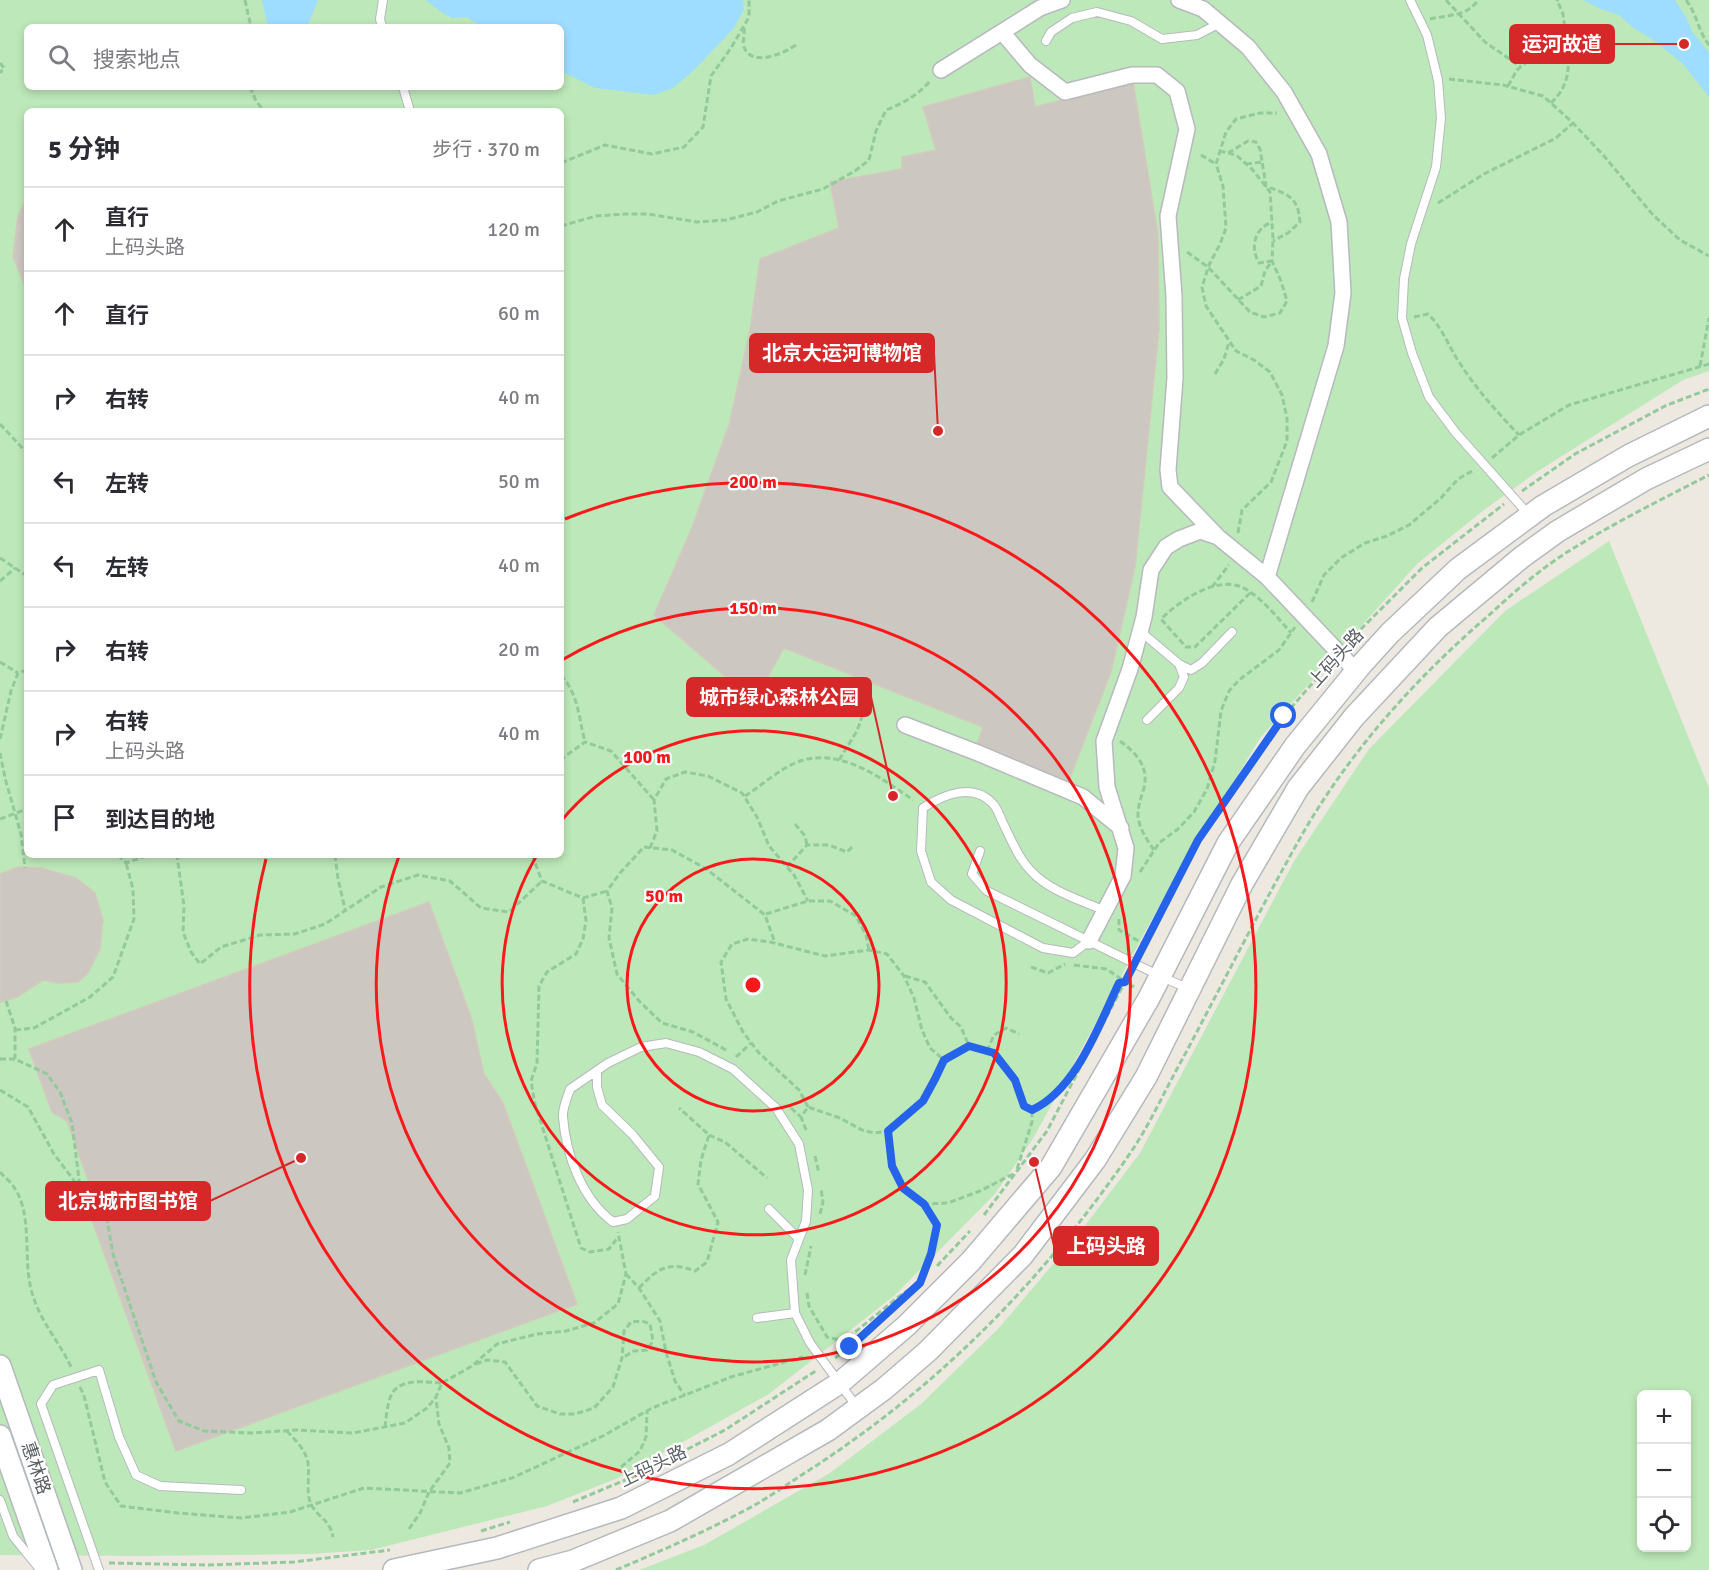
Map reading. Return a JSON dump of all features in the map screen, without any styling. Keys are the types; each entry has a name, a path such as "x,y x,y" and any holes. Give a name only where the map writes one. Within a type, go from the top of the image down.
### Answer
{"main road":[{"name":"上码头路","path":"394,1560 497,1548 621,1508 729,1454 841,1382 906,1326 971,1261 1051,1167 1160,976 1228,843 1295,746 1356,671 1390,633 1458,569 1543,506 1628,456 1709,416"},
{"path":"538,1570 573,1561 670,1521 828,1430 928,1351 1023,1255 1095,1160 1146,1077 1242,885 1298,788 1354,717 1438,627 1522,557 1558,531 1646,478 1709,449"},
{"name":"惠林路","path":"0,1366 71,1570"},
{"name":"惠林路","path":"0,1436 47,1570"}],"street":[{"path":"940,70 1040,8 1062,0"},
{"path":"1179,0 1203,9 1248,47 1284,92 1318,154 1339,222 1343,293 1336,346 1267,577"},
{"path":"1002,32 1030,64 1065,92 1132,75 1157,75 1177,91 1187,129 1168,216 1174,296 1175,378 1168,470 1170,487 1218,537 1267,577 1356,671"},
{"path":"1089,941 1123,876 1126,848 1107,787 1104,741 1130,669 1140,631 1151,570 1166,548 1179,539 1200,531 1218,537"},
{"path":"906,725 1083,797 1121,828"}],"lane":[{"path":"381,24 383,0"},
{"path":"1410,0 1427,35 1438,80 1441,118 1436,167 1411,244 1404,279 1402,318 1412,353 1429,397 1456,433 1530,516"},
{"path":"1046,41 1051,32 1072,18 1097,12 1131,21 1162,39 1197,35 1220,23"},
{"path":"404,90 409,108"},
{"path":"1140,631 1179,664 1191,670 1202,663 1232,632"},
{"path":"1147,720 1179,688 1184,677 1179,664"},
{"path":"1089,941 1073,953 1043,948 951,900 931,882 921,851 923,808 938,798 958,792 976,792 994,805 1018,854 1033,874 1059,891 1105,911"},
{"path":"980,851 972,874 987,891 1190,989"},
{"path":"597,1071 597,1087 602,1105 632,1134 659,1167 655,1196 627,1219 613,1222 603,1215 586,1193 571,1158 563,1115 570,1089 597,1071 640,1047 666,1043 699,1052 734,1068 776,1108 799,1144 808,1190 806,1221 791,1260 795,1313 810,1343 858,1408"},
{"path":"769,1209 799,1239"},
{"path":"757,1318 795,1313"},
{"path":"98,1566 40,1404 53,1385 99,1370 119,1437 136,1475 160,1486 241,1490"},
{"path":"0,1500 13,1536 41,1570"}],"path":[{"path":"245,0 250,24"},
{"path":"564,163 605,144 652,154 684,147 703,128 711,76 749,17 749,0"},
{"path":"1446,0 1485,42 1521,67"},
{"path":"1420,21 1458,14 1474,6 1478,0"},
{"path":"1551,103 1559,96 1568,81 1570,62 1563,14 1557,0"},
{"path":"1686,0 1696,19 1699,31 1709,45"},
{"path":"743,26 745,34 743,45 747,52 759,57 772,57 797,44"},
{"path":"1508,86 1528,61 1561,46 1566,38"},
{"path":"0,63 4,68 0,73"},
{"path":"564,225 596,216 625,214 648,214 697,222 726,220 757,212 778,201 823,189 855,171 869,160 876,131 886,110 921,92 940,70"},
{"path":"1438,80 1463,79 1508,86 1543,96 1604,156 1653,215 1680,240 1709,256"},
{"path":"251,90 262,108"},
{"path":"1212,587 1231,563 1242,510 1271,482 1287,441 1287,418 1282,395 1270,372 1254,360 1236,351 1206,306 1202,287 1208,267 1226,228 1223,186 1216,164 1227,132 1236,119 1260,113 1295,112"},
{"path":"1423,211 1484,174 1556,138 1573,123"},
{"path":"1228,153 1248,141 1256,142 1263,162 1266,186"},
{"path":"1181,247 1208,267 1250,312 1264,317 1280,313 1287,301 1272,261 1270,192 1236,155 1220,151"},
{"path":"1202,154 1216,164"},
{"path":"1246,164 1263,162"},
{"path":"1266,186 1288,195 1299,207 1300,222 1288,233 1273,241"},
{"path":"1272,222 1253,242 1253,253 1259,263 1272,261"},
{"path":"1238,300 1261,286 1265,271 1272,261"},
{"path":"1402,318 1428,314 1438,323 1449,349 1463,369 1518,435"},
{"path":"1700,366 1709,318"},
{"path":"1215,374 1224,359 1229,342"},
{"path":"1590,397 1709,364"},
{"name":"上码头路","path":"979,1221 1047,1131 1198,840 1284,716 1339,653 1422,568 1513,497 1575,454 1665,406 1709,388"},
{"path":"0,424 24,450"},
{"path":"0,558 24,574"},
{"path":"0,581 15,568"},
{"path":"1250,593 1195,647 1186,647 1161,619 1190,597 1219,584 1240,586 1250,593 1262,602 1291,633"},
{"path":"0,662 18,673 24,671"},
{"path":"0,739 11,691 18,673"},
{"path":"564,678 575,696 585,742"},
{"path":"839,760 857,731 866,705 853,680"},
{"path":"1106,735 1119,739 1134,751 1145,769 1144,785 1138,803 1138,819 1154,850"},
{"path":"564,757 585,742"},
{"path":"585,742 611,752 654,800"},
{"path":"0,753 21,834 25,868"},
{"path":"744,796 797,762 823,757 851,763 880,777 913,800"},
{"path":"650,848 657,831 654,800 666,779 685,772 708,776 742,793 757,817 769,846 794,875 808,901"},
{"path":"0,819 24,810"},
{"path":"795,824 805,836 807,845"},
{"path":"787,867 807,845"},
{"path":"807,845 829,846 846,852 854,846"},
{"path":"533,858 542,881 583,898 607,891 644,848 672,850 705,868 765,915 775,943"},
{"path":"15,1030 34,1028 90,997 113,977 134,919 133,889 126,863 121,858"},
{"path":"126,863 140,858"},
{"path":"178,858 183,932 191,952 200,964 221,947 260,935 295,934 325,924 381,887 418,875 450,881 481,908 509,912 542,881"},
{"path":"336,858 345,909"},
{"path":"607,891 612,908 609,938 615,965 618,974 632,992 662,1023 693,1032 743,1063"},
{"path":"765,915 808,901 830,901 856,916 866,935 869,950"},
{"path":"944,1060 930,1048 922,1030 914,998 904,976 887,954 869,950 825,956 775,943 748,939 732,944 721,962 726,999 743,1032 759,1053 799,1090 808,1107 831,1114 862,1130 874,1133 888,1131 923,1101 944,1060 969,1046 994,1053 1015,1080 1024,1106 1032,1110 1044,1105 1061,1089 1077,1067 1119,983 1125,982"},
{"path":"1031,968 1048,974 1065,964 1106,969 1125,982"},
{"path":"904,976 925,982 951,1018 961,1027 969,1046"},
{"path":"6,1000 15,1030 15,1059"},
{"path":"987,1051 994,1035 1006,1028 1018,1034"},
{"path":"736,1057 752,1043"},
{"path":"0,1059 15,1059 47,1074 60,1092 72,1123 81,1190"},
{"path":"0,1090 28,1107 54,1154 81,1190 105,1207 113,1254 156,1382 179,1421 204,1431 353,1433 405,1423 427,1408 436,1397 442,1383"},
{"path":"786,1103 801,1117 809,1138"},
{"path":"801,1117 808,1107"},
{"path":"679,1108 709,1135 725,1142 767,1178"},
{"path":"924,1204 948,1203 980,1191 1016,1172 1032,1122 1032,1110"},
{"path":"806,1286 809,1306 827,1337 844,1341 902,1294 920,1283 931,1254 937,1225 924,1204 903,1188 892,1166 888,1131"},
{"path":"639,1288 661,1268 680,1266 695,1271 707,1262 718,1222 698,1184 701,1160 709,1135"},
{"path":"813,1149 823,1202 817,1223"},
{"path":"0,1172 14,1186 24,1211 26,1256 31,1289 43,1323 67,1360 84,1396 105,1482 121,1506 241,1518 290,1512 364,1488 460,1493 512,1478 603,1436 647,1411 731,1377 803,1358"},
{"path":"472,1366 497,1344 537,1334 566,1331 594,1323 618,1304 626,1274 616,1221"},
{"name":"上码头路","path":"568,1504 637,1475 725,1430 827,1363 883,1319 970,1230"},
{"path":"805,1276 811,1244"},
{"path":"626,1274 639,1288 660,1321 675,1381 685,1396"},
{"path":"384,1428 390,1396 401,1385 417,1381 442,1383 487,1360 505,1362 537,1406 560,1414 575,1414 594,1408 613,1387 622,1358 624,1331 631,1322 642,1321 650,1324 653,1341 647,1350 634,1351 622,1358"},
{"path":"409,1529 420,1514 429,1492 450,1463 449,1448 439,1424 436,1397"},
{"path":"621,1467 640,1451 646,1437 647,1411"},
{"path":"287,1431 299,1443 308,1461 311,1505 331,1526 333,1537"},
{"path":"478,1532 512,1522"},
{"path":"98,1566 117,1563 207,1564 394,1560"},
{"path":"117,1563 117,1570"}],"green space":[{"path":"0,0 1709,0 1709,371 1683,380 1538,471 1484,510 1418,563 1260,738 1152,919 1034,1137 995,1194 895,1295 769,1394 618,1478 547,1506 371,1550 309,1554 0,1555"},
{"path":"1609,541 1709,788 1709,1570 639,1570 704,1545 830,1473 921,1404 998,1329 1077,1236 1140,1153 1294,861 1369,749 1505,611"}],"water":[{"path":"262,0 318,0 308,24 267,24"},
{"path":"426,0 743,0 744,9 734,28 693,71 673,88 654,95 595,88 564,72 564,24 478,24 467,17 452,18"},
{"path":"1583,0 1675,0 1693,33 1709,52 1709,97 1684,65 1655,41 1632,27 1619,15"}],"building":[{"path":"1030,77 1035,107 1133,82 1158,235 1159,329 1135,567 1111,672 1067,785 976,747 983,727 784,648 754,701 654,615 691,530 729,425 750,330 760,259 839,228 830,182 902,169 902,157 936,150 923,107"},
{"path":"24,204 24,284 13,257 18,216"},
{"path":"18,867 41,868 76,878 95,893 103,920 100,949 88,973 78,982 59,983 43,980 17,997 0,1002 0,874"},
{"path":"429,902 471,1017 484,1074 503,1103 577,1304 176,1451 89,1212 93,1194 67,1121 52,1112 29,1049"}],"place":[{"name":"运河故道","path":"1684,44"},
{"name":"北京大运河博物馆","path":"938,431"},
{"name":"城市绿心森林公园","path":"893,796"},
{"name":"北京城市图书馆","path":"301,1158"},
{"name":"上码头路","path":"1034,1162"}],"route":[{"path":"850,1347 920,1283 931,1254 937,1225 924,1204 903,1188 892,1166 888,1131 923,1101 944,1060 969,1046 994,1053 1015,1080 1024,1106 1032,1110 1044,1105 1061,1089 1077,1067 1119,983 1125,982 1198,840 1284,716"}]}
